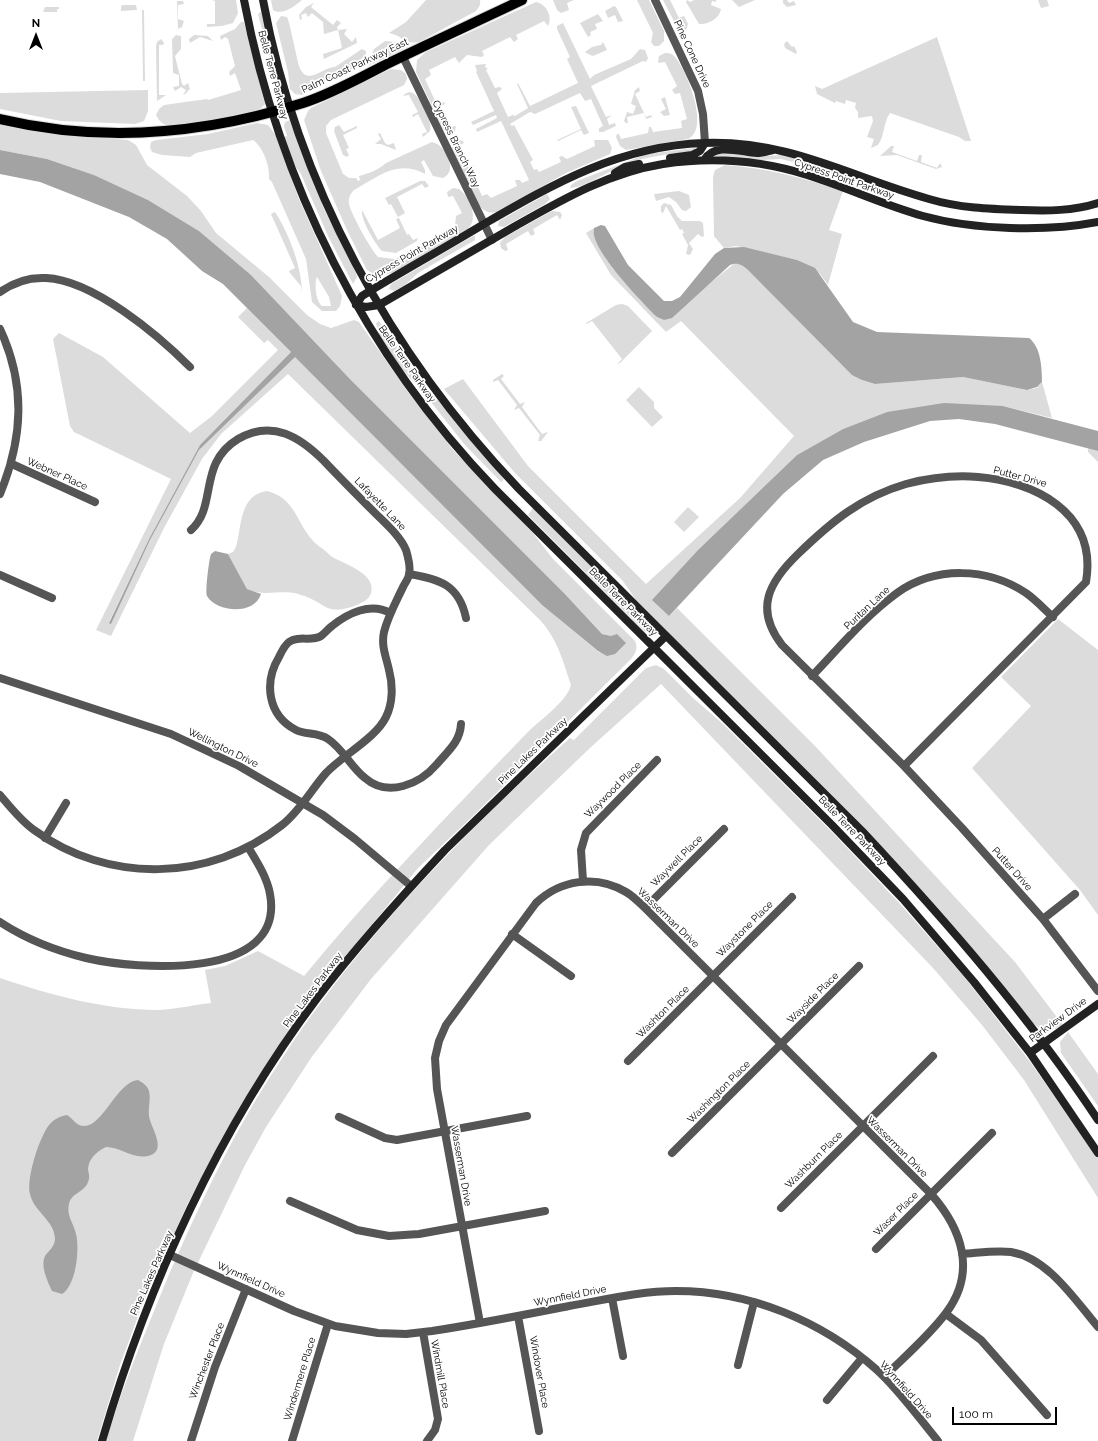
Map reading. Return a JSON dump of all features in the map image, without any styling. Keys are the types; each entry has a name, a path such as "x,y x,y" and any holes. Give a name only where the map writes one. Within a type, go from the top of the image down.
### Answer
{"main road":[{"name":"Belle Terre Parkway","path":"244,0 271,111 310,215 329,256 356,305 411,389 457,448 495,489 828,820 903,899 974,982 1030,1053 1098,1152"},
{"name":"Belle Terre Parkway","path":"263,0 289,107 327,204 370,290 429,381 476,442 519,489 862,831 909,882 979,962 1044,1043 1098,1120"},
{"name":"Palm Coast Parkway East","path":"0,119 71,131 135,133 159,132 209,125 289,107 310,100 522,0"},
{"name":"Cypress Point Parkway","path":"1098,203 1066,210 960,206 930,200 810,158 776,149 757,146 704,143 646,150 603,162 555,184 370,290 362,296 356,305 366,307 379,305 572,194 606,179 662,164 704,160 743,162 784,168 820,179 910,212 952,222 989,226 1048,228 1098,222"},
{"path":"606,179 625,167 662,159 692,155 700,151 704,143"},
{"path":"704,160 708,154 716,150 760,153 776,149"},
{"name":"Pine Lakes Parkway","path":"102,1441 135,1336 170,1255 220,1153 281,1050 334,976 411,886 445,850 666,636"},
{"name":"Parkview Drive","path":"1030,1053 1098,1004"}],"street":[{"name":"Pine Cone Drive","path":"655,0 698,91 704,114 704,143"},
{"name":"Cypress Branch Way","path":"403,56 492,240"},
{"path":"0,292 16,282 34,278 53,278 73,284 95,294 140,323 190,367"},
{"path":"0,329 14,367 18,395 18,424 12,464 0,494"},
{"name":"Lafayette Lane","path":"191,530 200,519 211,473 222,452 235,441 247,435 266,431 283,433 296,437 310,447 398,538 406,551 410,574"},
{"name":"Webner Place","path":"12,464 95,502"},
{"name":"Putter Drive","path":"1080,517 1066,504 1040,492 1012,483 976,477 947,477 919,481 877,495 852,508 832,522 776,577 770,590 767,606 770,627 782,645 904,766 1043,919 1098,991"},
{"path":"904,766 1086,582 1094,562 1094,548"},
{"name":"Puritan Lane","path":"812,676 892,597 912,584 938,575 968,573 999,579 1027,594 1053,617"},
{"path":"0,796 22,820 46,838 70,851 100,862 128,868 154,870 201,865 224,858 248,847 282,825 303,802 325,774 344,756 377,730 388,712 391,695 391,678 382,642 390,613 410,574 431,578 451,588 461,600 466,618"},
{"path":"0,575 52,598"},
{"path":"390,613 378,608 364,610 342,619 318,638 302,638 293,640 282,650 271,671 269,687 271,699 284,720 297,730 324,737 334,743 344,756 370,782 394,788 418,781 431,771 458,740 461,724"},
{"name":"Wellington Drive","path":"0,678 171,734 240,766 303,802 340,827 411,886"},
{"name":"Waywood Place","path":"583,881 581,850 586,833 657,760"},
{"path":"46,838 66,803"},
{"name":"Waywell Place","path":"645,908 724,829"},
{"path":"0,922 52,947 74,955 109,963 172,966 203,963 229,957 242,953 253,944 264,928 270,913 271,900 268,886 248,847"},
{"name":"Wasserman Drive","path":"480,1323 435,1069 439,1041 449,1020 512,934 533,907 543,897 561,886 583,881 603,883 618,888 629,894 645,908 931,1194 952,1222 959,1238 962,1254 962,1271 959,1286 946,1314 884,1377"},
{"path":"1043,919 1075,894"},
{"name":"Waystone Place","path":"713,976 792,897"},
{"path":"512,934 571,976"},
{"name":"Wayside Place","path":"781,1044 859,966"},
{"name":"Washton Place","path":"628,1061 713,976"},
{"name":"Washington Place","path":"672,1153 781,1044"},
{"name":"Washburn Place","path":"781,1208 933,1056"},
{"path":"339,1117 390,1139 407,1139 528,1116"},
{"name":"Waser Place","path":"876,1249 992,1133"},
{"path":"290,1201 353,1229 375,1234 407,1236 545,1211"},
{"path":"962,1254 1006,1252 1018,1253 1033,1259 1050,1272 1098,1327"},
{"name":"Wynnfield Drive","path":"170,1255 328,1324 378,1333 423,1332 480,1323 640,1293 677,1291 709,1293 754,1302 807,1322 831,1336 862,1358 884,1377 938,1441"},
{"name":"Winchester Place","path":"191,1441 215,1368 246,1289"},
{"path":"612,1298 623,1356"},
{"path":"738,1365 754,1302"},
{"path":"946,1314 982,1340 1047,1415"},
{"name":"Windover Place","path":"518,1316 539,1431"},
{"name":"Windermere Place","path":"292,1441 328,1324"},
{"name":"Windmill Place","path":"423,1332 438,1419 435,1430 427,1441"},
{"path":"827,1400 862,1358"}],"shaded area":[{"path":"212,0 236,0 238,13 233,23 222,26 207,27 207,24 215,24 215,1"},
{"path":"271,0 302,0 288,10 277,12 273,10"},
{"path":"426,0 480,0 480,3 476,11 419,42 414,43 406,41 389,33 406,22"},
{"path":"553,0 574,0 567,3 569,10 561,13 557,10"},
{"path":"637,0 649,0 664,31 664,41 659,46 654,46 651,42 653,33"},
{"path":"663,0 670,0 679,18 684,16 688,24 686,30 676,25"},
{"path":"687,0 690,2 694,0 716,0 716,2 712,1 711,5 721,9 716,18 706,23 699,24 686,2"},
{"path":"732,0 755,0 739,7"},
{"path":"783,0 787,0 789,3 794,1 796,5 787,7 783,3"},
{"path":"1038,0 1047,0 1049,6 1041,8"},
{"path":"177,1 183,1 184,4 178,5 178,19 184,21 182,27 178,29"},
{"path":"536,2 543,5 548,11 550,18 548,26 544,21 516,35 518,39 514,42 510,37 482,51 484,55 482,57 467,55 459,63 455,57 429,70 431,75 425,79 437,105 444,102 445,104 439,107 449,128 456,127 454,133 447,133 443,129 416,72 417,60 426,52"},
{"path":"314,3 311,7 333,25 337,20 341,23 337,27 338,30 324,34 323,22 312,13 308,17 306,13 301,15 302,19 300,20 299,15 306,7"},
{"path":"136,5 137,10 121,11 121,6"},
{"path":"614,6 616,7 623,21 618,22 615,15 608,18 605,11"},
{"path":"45,7 59,7 59,9 57,9 57,12 43,12"},
{"path":"142,10 144,10 145,81 143,81"},
{"path":"261,12 276,78 276,84 258,14"},
{"path":"598,14 603,21 595,24 597,29 590,32 591,35 588,37 580,23"},
{"path":"281,16 287,17 299,66 302,72 306,75 311,76 335,67 362,49 366,51 365,59 360,66 317,85 302,95 295,94 290,89 288,72 276,23"},
{"path":"241,22 244,22 265,104 261,108 254,111 214,120 185,125 167,125 162,123 156,115 159,109 164,105 208,100 241,90 235,73 230,76 229,72 235,66 228,39 225,37 221,40 220,36 235,29"},
{"path":"563,23 590,79 594,75 631,59 640,49 645,50 648,58 646,62 643,61 591,86 606,117 612,115 607,119 609,125 615,123 616,126 603,132 599,132 599,128 603,126 591,99 585,101 580,93 535,114 530,112 510,124 512,126 514,125 533,160 530,162 534,170 537,169 539,172 561,162 559,157 562,156 567,159 595,146 594,140 608,140 612,148 610,154 566,173 494,213 486,211 478,204 452,149 455,141 463,141 464,143 458,146 468,167 475,165 470,169 482,196 487,194 491,198 517,186 515,180 520,180 522,183 529,180 501,121 477,132 476,129 497,118 496,115 473,125 471,122 494,111 476,72 475,65 486,64 485,67 488,69 486,70 495,88 500,87 502,89 497,93 508,117 513,115 515,116 528,108 517,84 518,83 530,106 578,83 567,59 570,57 557,29 557,26"},
{"path":"347,29 344,34 352,42 356,37 357,43 324,59 323,54 342,48 338,30"},
{"path":"176,35 181,36 181,49 175,56 182,84 184,86 188,83 190,89 183,95 186,90 181,87 175,91 173,87 179,86 179,75 173,73 172,39"},
{"path":"194,35 208,36 213,41 200,37 190,43 189,39"},
{"path":"937,37 971,141 965,141 959,137 890,113 878,145 871,148 874,139 867,137 873,121 872,116 858,118 858,112 855,108 856,103 846,100 845,104 836,101 835,103 817,94 815,86 822,89"},
{"path":"161,39 164,43 163,45 159,45 159,95 166,95 157,101 156,46 157,42"},
{"path":"385,41 395,42 404,49 368,66 374,49"},
{"path":"787,41 792,47 794,46 797,52 796,54 785,48 784,44"},
{"path":"603,42 607,50 593,56 585,52 592,47 601,45"},
{"path":"665,53 670,53 674,56 690,85 697,112 697,124 694,133 688,139 626,150 620,146 616,137 617,134 619,134 621,139 648,133 649,127 651,127 653,132 682,128 681,121 687,119 680,93 675,94 672,90 677,86 665,62 658,63 659,56"},
{"path":"391,69 401,70 406,74 407,79 404,85 331,120 326,126 326,133 343,174 349,178 356,178 358,181 360,180 359,176 373,171 386,163 432,142 441,147 445,152 450,164 450,170 448,175 443,178 433,176 424,160 421,162 425,170 425,174 405,168 380,175 351,193 349,204 353,216 378,257 395,259 450,231 455,226 456,216 462,213 453,196 448,197 447,192 453,188 459,189 467,197 472,208 473,219 468,229 392,273 377,276 367,270 347,230 321,171 304,120 311,108"},
{"path":"639,87 640,91 635,94 646,117 651,115 652,117 646,119 644,113 627,117 628,123 626,123 624,121 627,112 633,114 636,106 631,104 635,90"},
{"path":"148,90 148,111 144,121 135,124 61,121 0,109 0,93"},
{"path":"411,92 419,98 430,121 430,131 423,137 422,134 427,132 418,114 413,117 412,115 418,112 409,95 403,96 406,93"},
{"path":"665,97 670,115 664,116 660,112 666,109 661,99"},
{"path":"576,106 589,133 584,135 581,130 558,141 557,140 581,129 571,107"},
{"path":"290,120 324,209 356,273 357,277 353,284 328,236 301,174 292,162 284,137 287,136 284,126 285,122"},
{"path":"0,123 81,136 128,140 136,145 147,165 187,196 201,211 216,233 269,277 307,315 320,324 331,328 354,320 359,322 405,388 454,451 532,532 553,559 635,641 636,646 635,653 631,659 473,816 418,868 322,986 226,1132 188,1203 144,1300 119,1368 97,1441 0,1441 0,978 58,996 118,1007 159,1010 211,1003 205,970 225,966 258,951 304,976 357,914 468,794 525,735 558,705 564,698 571,685 556,644 541,621 288,374 221,434 202,459 164,528 111,636 96,630 171,479 74,432 70,426 53,339 59,333 103,357 190,433 212,416 278,350 268,340 264,343 238,317 247,308 291,352 200,445 149,539 109,622 111,623 150,540 199,450 295,356 542,605 600,653 611,636 602,634 564,593 349,378 251,275 199,231 148,200 94,175 47,159 0,150"},
{"path":"257,123 268,125 275,134 299,199 342,296 340,306 336,311 322,311 312,302 306,259 272,182 269,179 267,163 257,143 253,140 196,153 190,157 162,155 152,152 150,147 151,142 156,140 208,134","holes":["317,277 329,297 331,306 322,306 318,300 316,292"]},
{"path":"339,125 344,132 357,126 357,128 343,135 349,148 346,149 349,155 347,157 343,155 334,131 335,127"},
{"path":"380,133 385,143 388,145 394,143 396,150 381,144 375,144 381,139 378,134"},
{"path":"891,146 894,146 892,152 917,161 919,155 922,155 921,162 937,168 940,163 942,167 936,169 897,155 880,156"},
{"path":"695,148 695,151 639,160 617,168 582,185 570,188 571,185 577,181 647,154"},
{"path":"0,150 47,159 94,175 148,200 199,231 251,275 349,378 564,593 602,634 611,636 617,634 626,643 615,654 607,656 598,651 542,605 295,357 199,450 150,540 111,624 109,623 149,539 200,445 291,352 223,284 202,271 167,239 129,217 40,182 0,174"},
{"path":"715,153 762,156 783,155 828,169 849,178 847,180 809,166 781,159 761,160 715,156"},
{"path":"725,165 755,168 785,174 843,191 829,230 842,234 828,285 820,274 797,260 736,246 724,248 714,236 713,177 715,170"},
{"path":"420,181 425,181 429,186 425,188 422,184 397,197 405,213 398,217 391,204 389,205 385,198"},
{"path":"679,191 689,195 691,207 686,211 682,210 676,202 669,197 656,201 654,194"},
{"path":"547,194 550,199 545,204 504,227 498,226 499,221"},
{"path":"664,203 671,205 677,216 682,221 700,221 703,223 704,236 702,237 698,234 689,243 693,249 690,255 686,254 688,245 682,234 684,233 682,229 680,230 666,206 663,213 661,212 661,206"},
{"path":"362,210 378,240 400,228 396,219 399,218 407,235 409,234 413,240 418,238 417,241 396,253 382,251 363,219"},
{"path":"552,211 560,212 562,215 560,220 557,215 533,229 535,234 531,236 528,231 506,244 508,250 505,251 501,248 500,243 505,237"},
{"path":"275,212 286,231 294,252 300,273 302,293 301,286 289,271 295,268 271,214"},
{"path":"601,225 605,226 628,265 664,301 672,301 680,297 715,254 724,248 744,247 797,260 815,268 853,322 877,332 1029,338 1033,342 1038,352 1041,364 1042,382 1037,387 1027,390 963,377 875,384 862,380 852,375 748,270 742,265 738,264 730,265 672,318 664,320 657,317 640,300 599,248 594,237 594,228"},
{"path":"594,228 593,231 613,268 657,317 664,320 735,263 740,264 748,270 862,380 875,384 963,377 1027,390 1037,388 1042,382 1052,418 1003,406 887,412 843,429 797,455 699,549 669,616 677,608 816,747 1015,962 1063,1025 1055,1029 1045,1030 1034,1024 955,928 880,845 636,600 623,581 515,473 444,389 463,379 528,466 646,584 740,498 794,436 681,321 666,332 611,275 586,233"},
{"path":"475,236 475,240 418,273 405,285 394,291 389,289 391,284"},
{"path":"622,304 628,306 652,331 620,363 617,364 622,359 592,321 587,324 586,323 616,305"},
{"path":"379,321 428,393 437,399 504,479 501,482 465,445 419,387 403,371 379,334 376,323"},
{"path":"502,374 504,376 501,379 520,404 525,402 522,407 542,434 548,432 541,441 538,441 540,435 519,408 514,410 517,405 498,380 493,382 493,380"},
{"path":"639,387 654,402 654,408 663,417 652,427 626,400"},
{"path":"944,403 1003,406 1098,431 1098,451 995,424 959,419 930,421 864,442 823,460 783,494 669,616 652,600 699,549 797,455 843,429 887,412"},
{"path":"1088,448 1098,451 1098,462 1088,452"},
{"path":"267,491 277,495 292,507 306,532 320,547 334,558 353,567 365,576 372,587 370,595 364,602 338,610 327,608 310,598 294,593 261,593 247,589 228,554 233,552 236,547 246,505 251,498"},
{"path":"688,507 699,517 684,532 674,522"},
{"path":"533,508 638,613 649,628 645,632 528,515"},
{"path":"215,551 228,554 247,589 261,594 257,601 251,606 243,609 226,608 218,606 207,596 209,562 211,554"},
{"path":"1058,619 1098,650 1098,915 1080,890 972,768 1031,706 1001,677"},
{"path":"656,665 664,669 693,698 722,723 832,832 901,905 966,979 1031,1063 1098,1159 1098,1198 1024,1080 982,1025 933,968 661,684 591,747 489,845 371,979 311,1058 266,1127 245,1165 193,1273 164,1344 133,1441 106,1441 141,1342 203,1199 246,1116 309,1018 377,932 452,850 530,774 570,738 574,740 646,668"},
{"path":"1068,1032 1098,1074 1098,1106 1061,1053 1060,1042"},
{"path":"138,1080 146,1086 149,1091 149,1116 158,1143 158,1148 156,1152 151,1155 139,1156 106,1147 96,1153 91,1159 88,1166 88,1182 84,1188 72,1197 68,1208 77,1241 77,1257 74,1275 67,1290 62,1294 52,1291 45,1274 43,1264 45,1256 54,1244 54,1232 48,1221 35,1206 29,1187 34,1159 41,1139 49,1125 55,1119 62,1116 67,1115 79,1125 87,1126 94,1122 122,1089 130,1083"}]}
